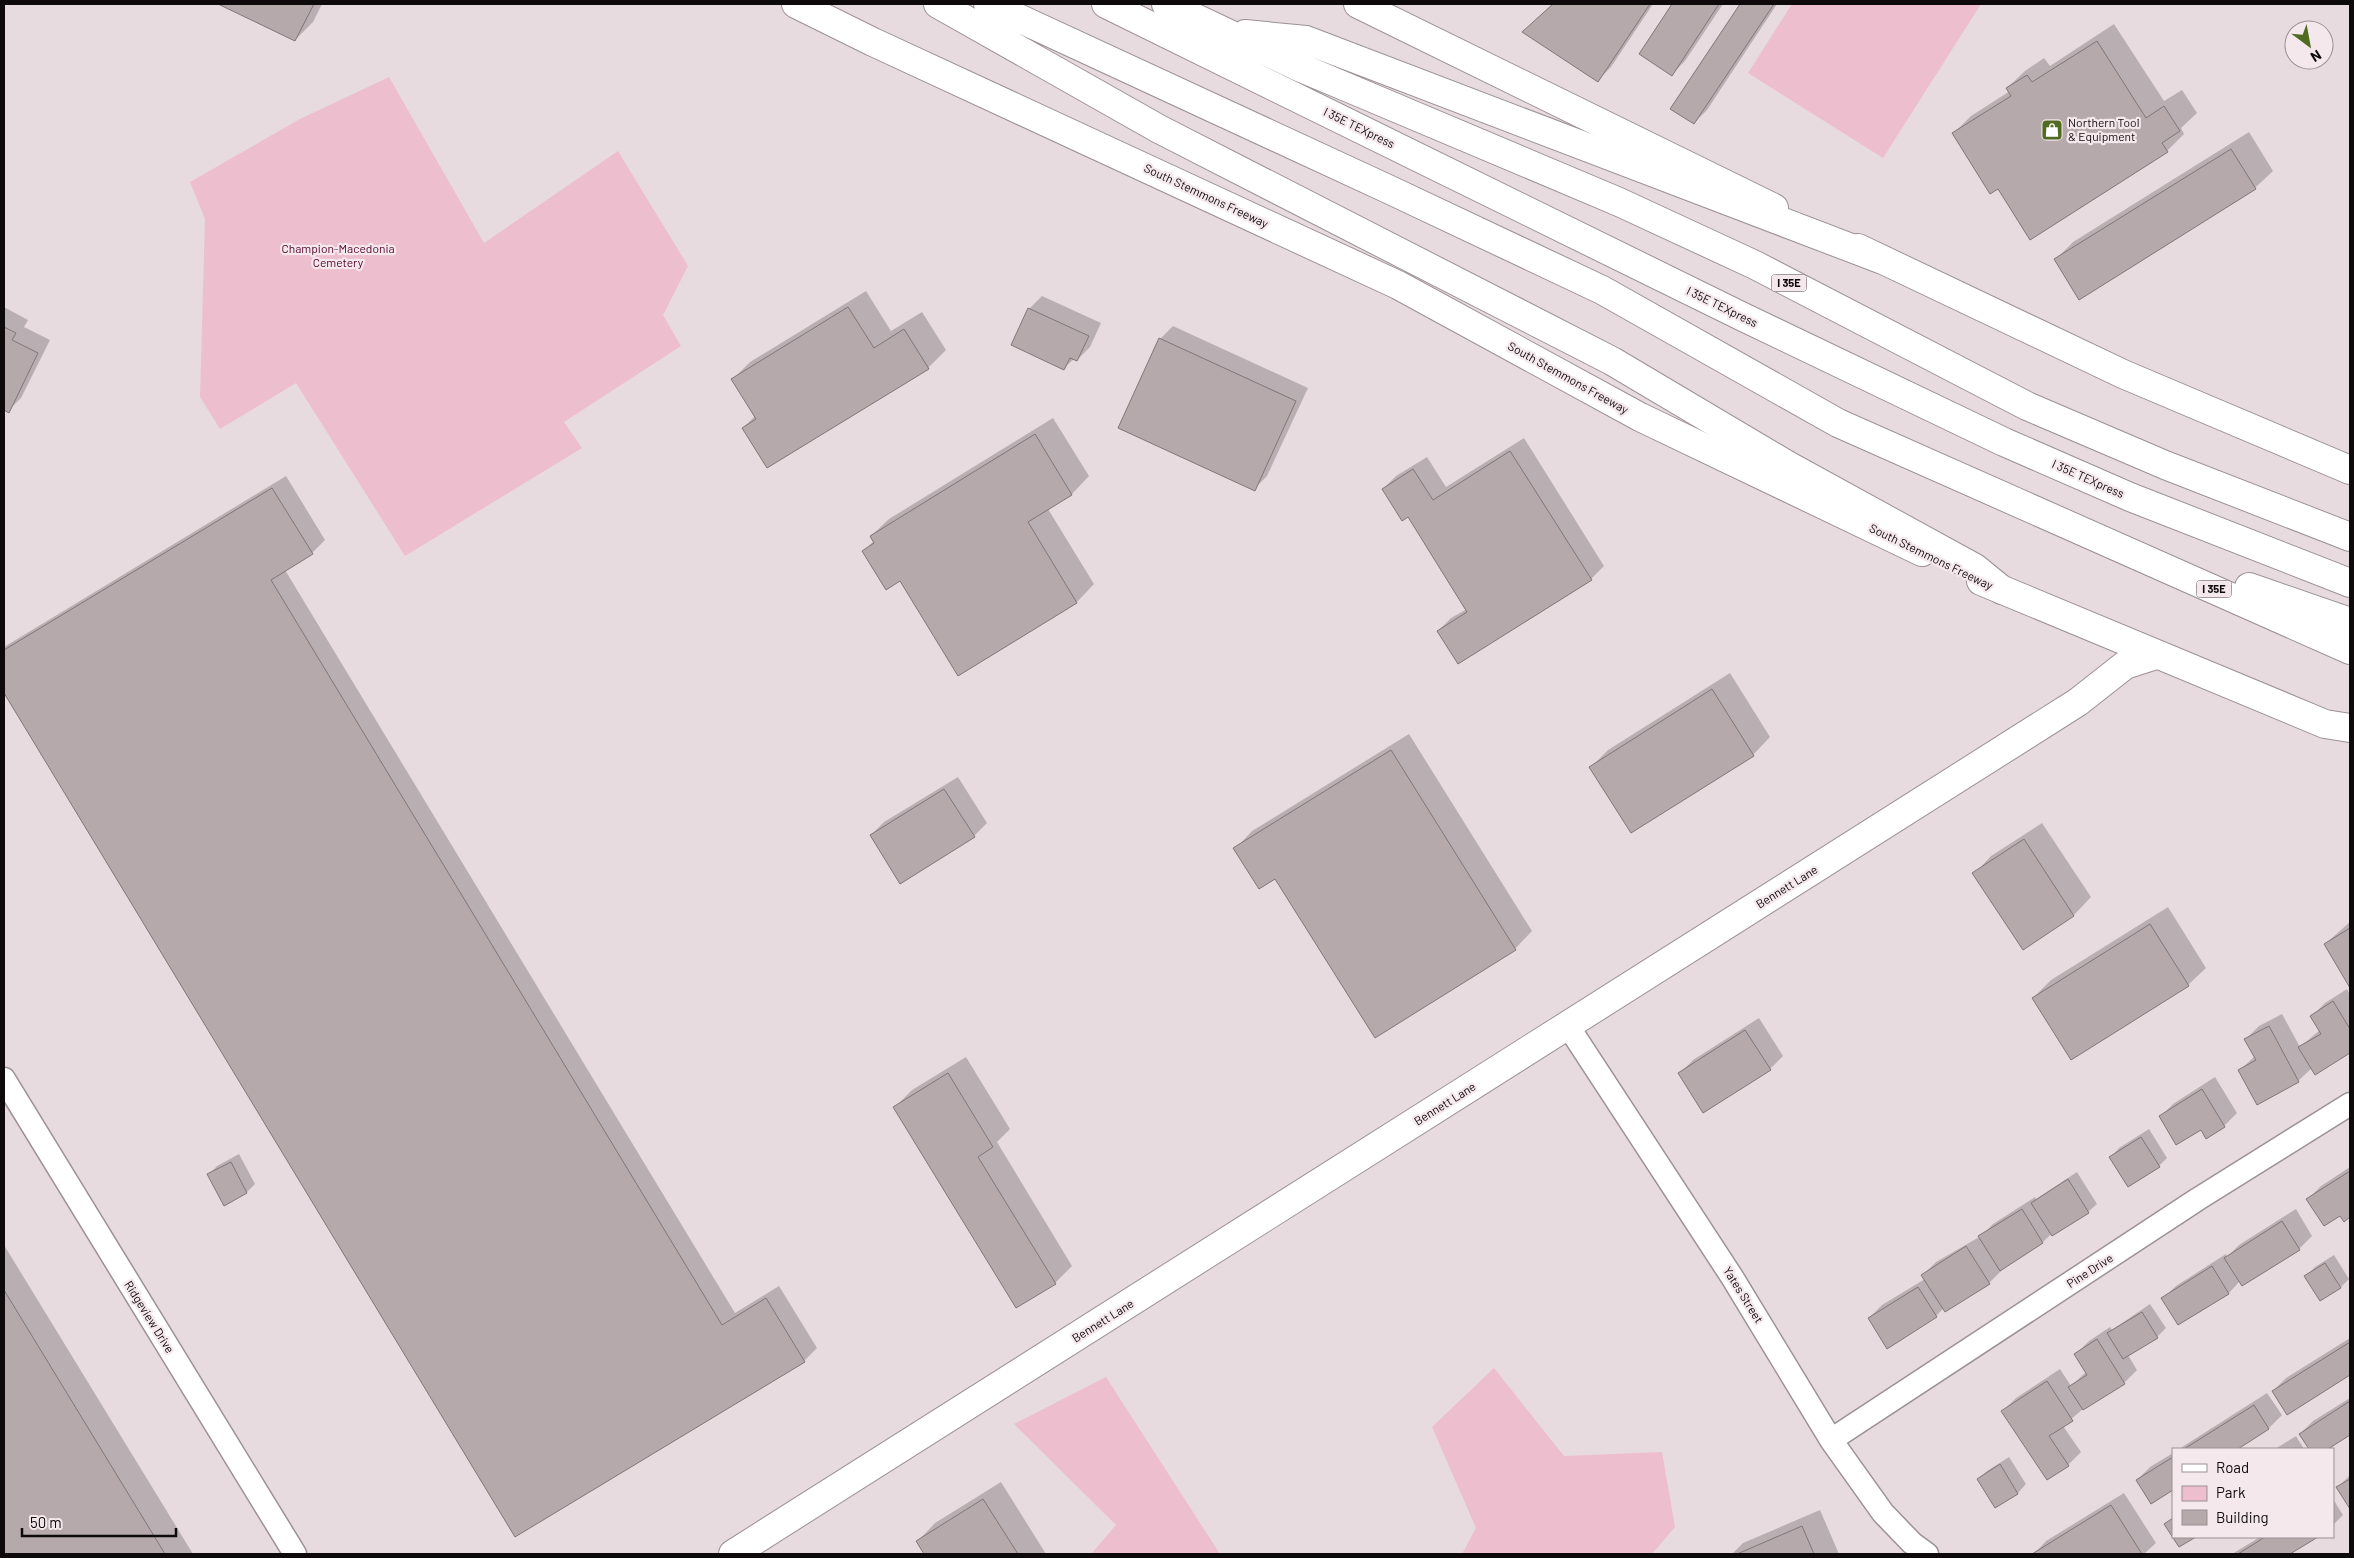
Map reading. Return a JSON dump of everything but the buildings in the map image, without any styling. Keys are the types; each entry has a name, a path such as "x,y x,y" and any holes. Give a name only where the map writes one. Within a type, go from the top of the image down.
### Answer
{"main road":[{"name":"South Stemmons Freeway","path":"796,4 873,42 1398,285 1640,417 2002,590 2325,724 2350,728"},
{"path":"938,4 1159,129 1612,361 1789,466 1975,568 2002,590"},
{"name":"I 35E","path":"988,4 1602,290 1838,423 2350,650"},
{"name":"I 35E TEXpress","path":"1106,4 1741,316 2004,442 2130,497 2350,583"},
{"name":"I 35E","path":"1166,4 1299,67 1619,202 1755,265 2027,406 2165,465 2350,537"},
{"path":"1358,4 1880,259 2123,374 2350,470"},
{"path":"1226,32 1306,40 1880,259"},
{"path":"2077,528 2350,622"},
{"name":"Bennett Lane","path":"733,1554 2071,707 2125,665 2156,655"}],"street":[{"name":"Yates Street","path":"1568,1026 1732,1277 1831,1440 1883,1513 1912,1543 1927,1554"},
{"name":"Ridgeview Drive","path":"4,1079 295,1554"},
{"name":"Pine Drive","path":"1831,1440 2190,1205 2350,1104"}],"green space":[{"path":"1792,4 1981,4 1883,158 1748,73"},
{"name":"Champion-Macedonia Cemetery","path":"389,77 484,243 618,151 688,266 663,315 681,346 564,422 582,448 405,556 296,383 220,429 200,397 205,219 190,182 300,119"},
{"path":"1494,1368 1564,1456 1662,1452 1675,1527 1652,1554 1462,1554 1476,1528 1432,1427"},
{"path":"1106,1377 1220,1554 1091,1554 1116,1525 1014,1424"}],"place":[{"name":"Northern Tool & Equipment","path":"2052,130"}]}
